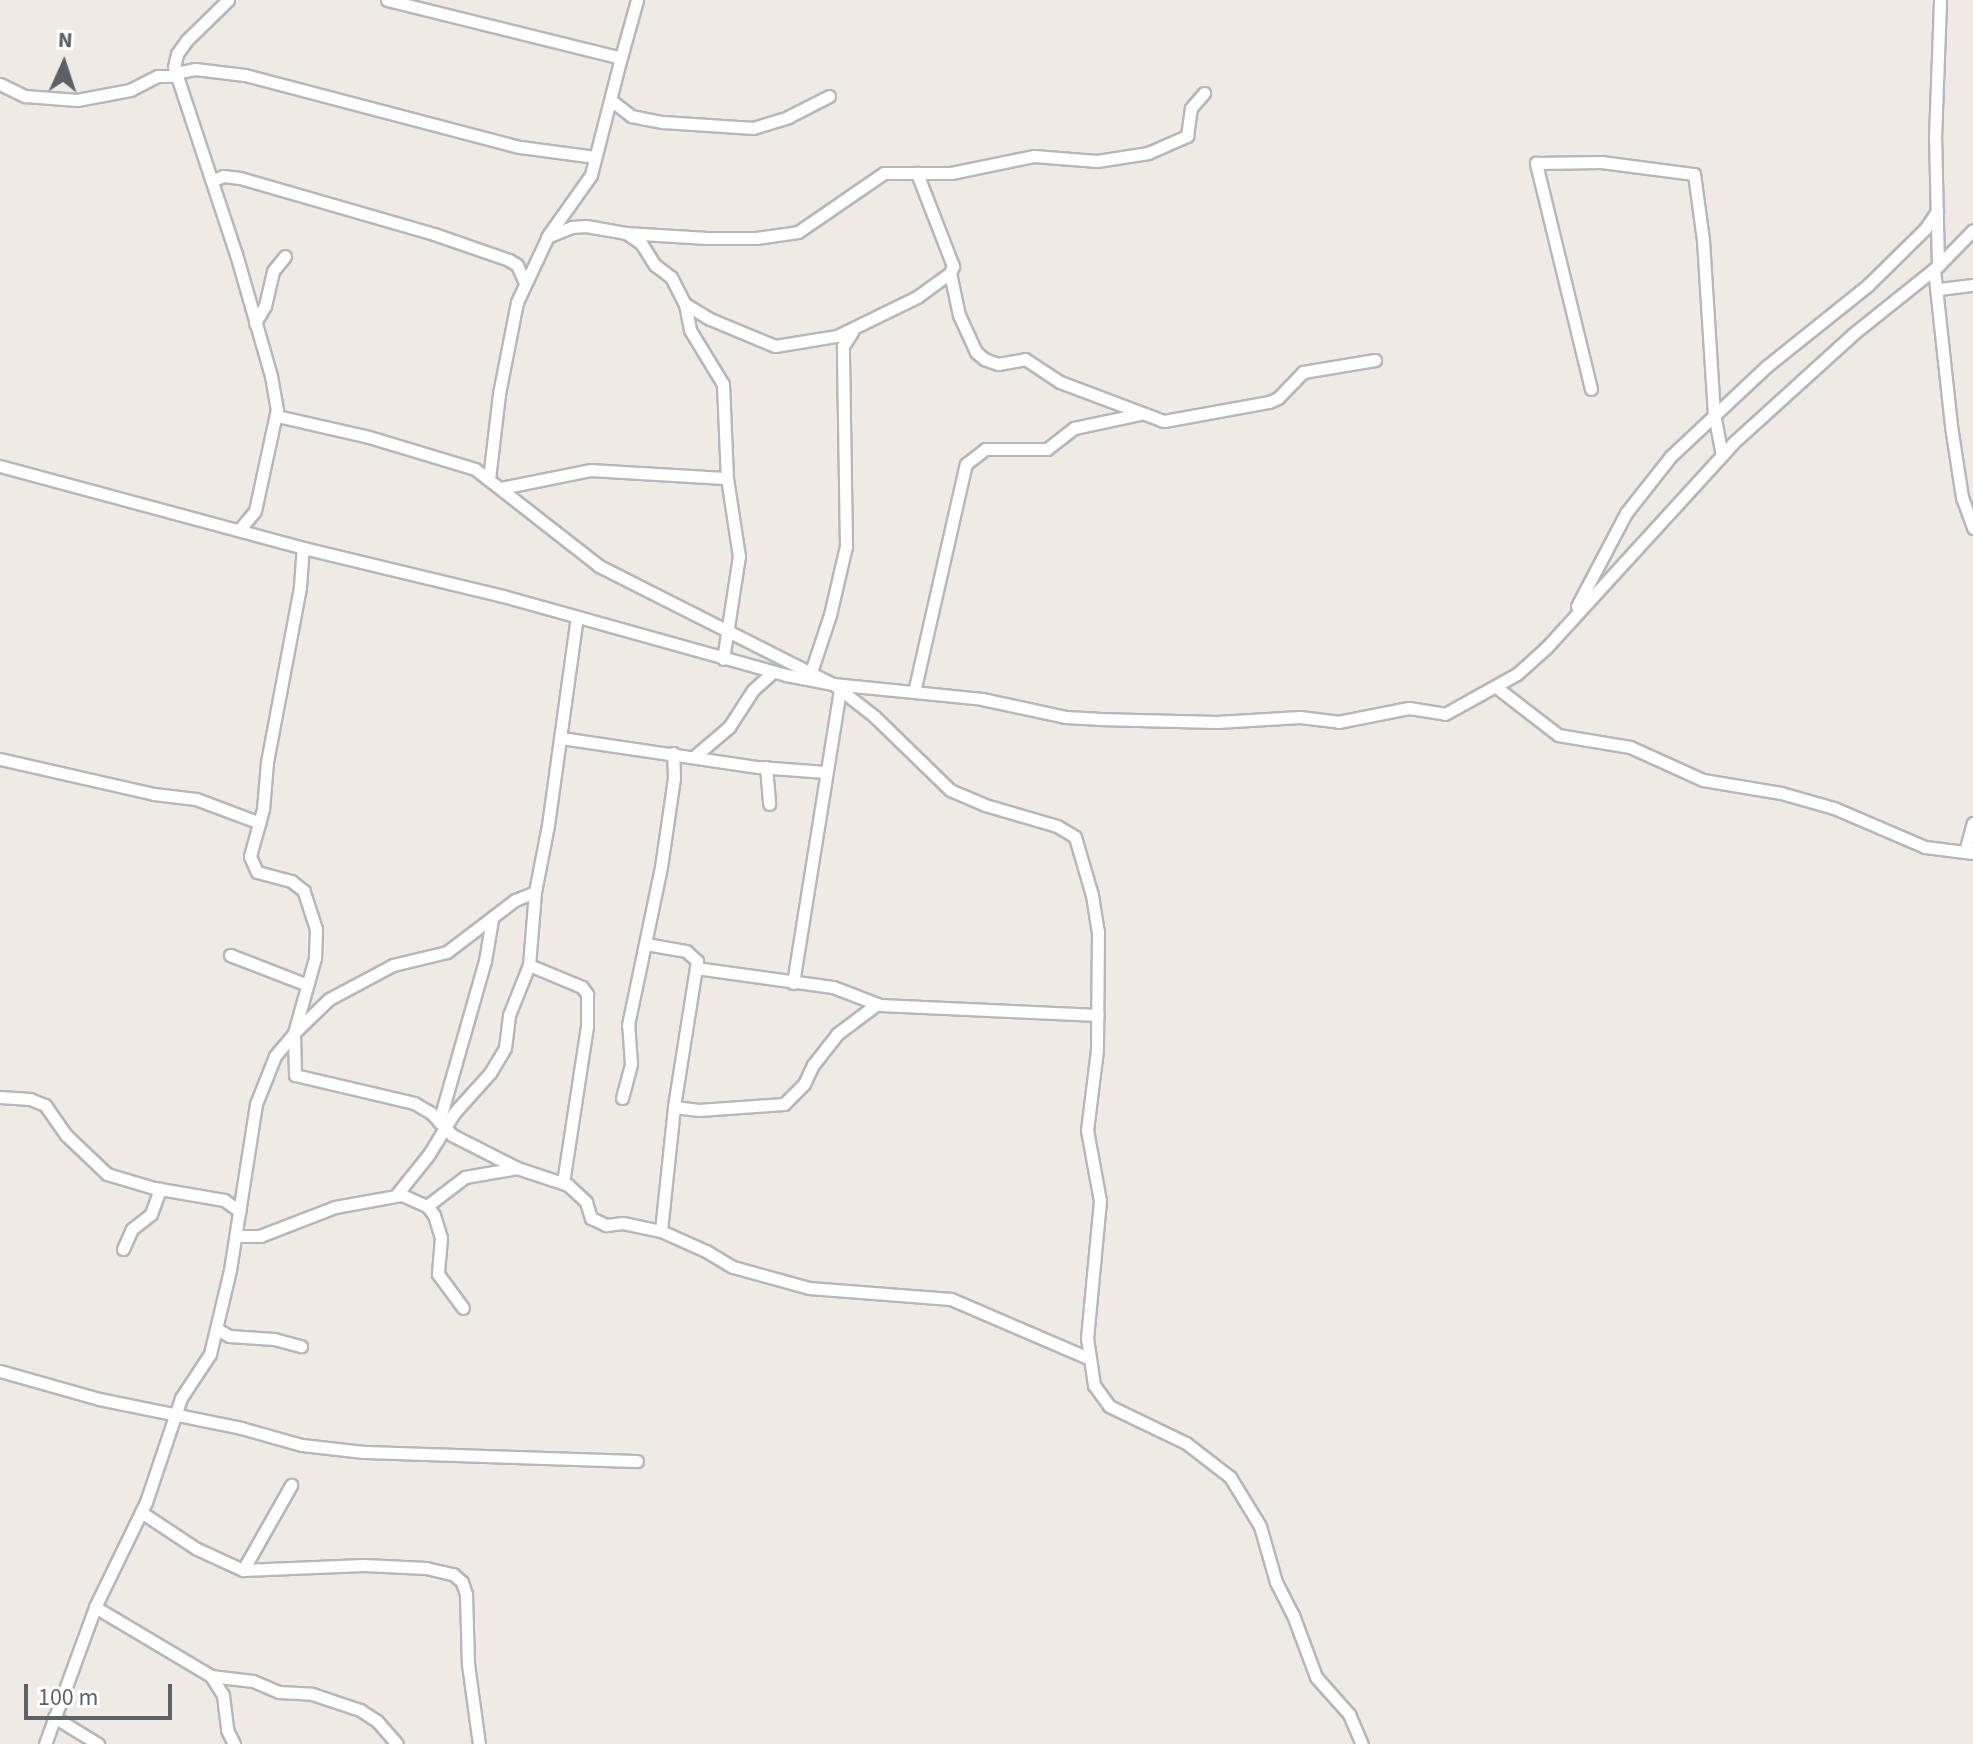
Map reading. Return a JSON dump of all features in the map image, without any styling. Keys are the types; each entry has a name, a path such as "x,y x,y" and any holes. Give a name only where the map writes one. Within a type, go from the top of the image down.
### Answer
{"street":[{"path":"228,0 180,50 176,75 214,180 271,376 277,416 255,511 239,530"},
{"path":"387,0 617,57 620,61"},
{"path":"489,479 499,394 517,302 524,281 547,237 591,175 637,0"},
{"path":"1940,0 1936,267 1959,478 1973,528"},
{"path":"0,84 25,96 77,100 130,90 158,76 195,69 245,75 520,147 595,157"},
{"path":"547,237 572,227 625,233 748,238 798,232 884,173 964,171 1034,156 1097,161 1148,153 1187,136 1191,108 1204,93"},
{"path":"612,101 631,116 753,128 788,117 829,96"},
{"path":"1591,389 1536,166 1541,161 1684,170 1697,177 1714,414 1722,455"},
{"path":"685,304 710,319 747,332 772,346 830,339 917,297 950,273 953,266 946,240 917,173"},
{"path":"214,180 223,176 240,178 434,234 509,260 517,265 524,281"},
{"path":"1570,621 1641,491 1714,414 1791,346 1868,285 1937,211"},
{"path":"0,466 837,687 982,699 1065,717 1217,722 1300,717 1338,722 1409,708 1449,714 1517,674 1570,621 1722,455 1853,334 1936,267 1973,230"},
{"path":"625,233 641,243 655,265 671,277 685,304 690,330 723,384 727,478 739,556 723,659"},
{"path":"255,323 265,306 273,271 285,256"},
{"path":"950,273 959,315 976,352 984,359 998,364 1025,359 1060,382 1164,421 1254,406 1278,398 1303,372 1375,360"},
{"path":"1939,289 1973,285"},
{"path":"811,672 830,615 846,546 843,346 855,328"},
{"path":"914,692 966,464 985,449 1047,449 1074,428 1142,413"},
{"path":"277,416 464,464 501,488 570,547 599,566 730,629 837,687 874,716 950,790 985,805 1057,826 1075,837 1092,895 1098,931 1098,1015 1087,1130 1100,1201 1087,1338 1099,1396 1109,1406 1186,1443 1230,1477 1247,1501 1316,1677 1349,1714 1362,1744"},
{"path":"501,488 591,470 727,478"},
{"path":"1959,478 1973,478"},
{"path":"303,548 300,587 267,762 260,823 250,856 257,872 297,885 310,902 317,946 294,1033 293,1070 300,1079 414,1103 442,1125 517,1168 563,1183 586,1202 592,1219 606,1225 623,1223 661,1231 733,1267 809,1288 951,1299 1090,1359"},
{"path":"442,1125 490,1073 504,1050 509,1015 529,965 535,892 561,738 577,617"},
{"path":"695,756 729,727 753,690 773,672"},
{"path":"793,983 837,687"},
{"path":"1496,687 1558,735 1630,747 1703,780 1781,793 1834,808 1925,847 1969,852 1973,823"},
{"path":"561,738 766,767 826,772"},
{"path":"622,1098 631,1064 628,1025 646,944 674,778 673,753"},
{"path":"0,759 154,794 196,799 260,823"},
{"path":"766,767 769,804"},
{"path":"45,1744 95,1607 141,1512 188,1384 210,1354 236,1236 256,1104 275,1056 294,1033 340,991 393,965 447,952 515,900 535,892"},
{"path":"397,1194 429,1154 442,1125 485,961 492,919"},
{"path":"646,944 693,954 696,968 674,1107 661,1231"},
{"path":"230,955 305,984"},
{"path":"529,965 582,987 587,994 587,1026 563,1183"},
{"path":"696,968 843,989 877,1004 950,1011 1027,1010 1098,1015"},
{"path":"674,1107 699,1110 784,1104 804,1084 813,1065 837,1034 877,1004"},
{"path":"0,1097 39,1101 100,1170 160,1189 224,1200 240,1211"},
{"path":"427,1206 465,1177 517,1168"},
{"path":"123,1249 132,1229 151,1214 160,1189"},
{"path":"236,1236 260,1236 335,1207 397,1194 427,1206 434,1215 441,1238 438,1274 463,1308"},
{"path":"217,1329 229,1336 274,1339 301,1346"},
{"path":"0,1371 99,1399 241,1428 302,1445 364,1452 637,1461"},
{"path":"243,1570 291,1485"},
{"path":"141,1512 197,1549 243,1570 364,1565 426,1568 453,1574 462,1582 466,1594 470,1689 479,1744"},
{"path":"95,1607 211,1676 253,1681 279,1692 312,1694 360,1710 377,1721 397,1744"},
{"path":"211,1676 223,1695 227,1730 234,1744"},
{"path":"54,1717 98,1744"}]}
